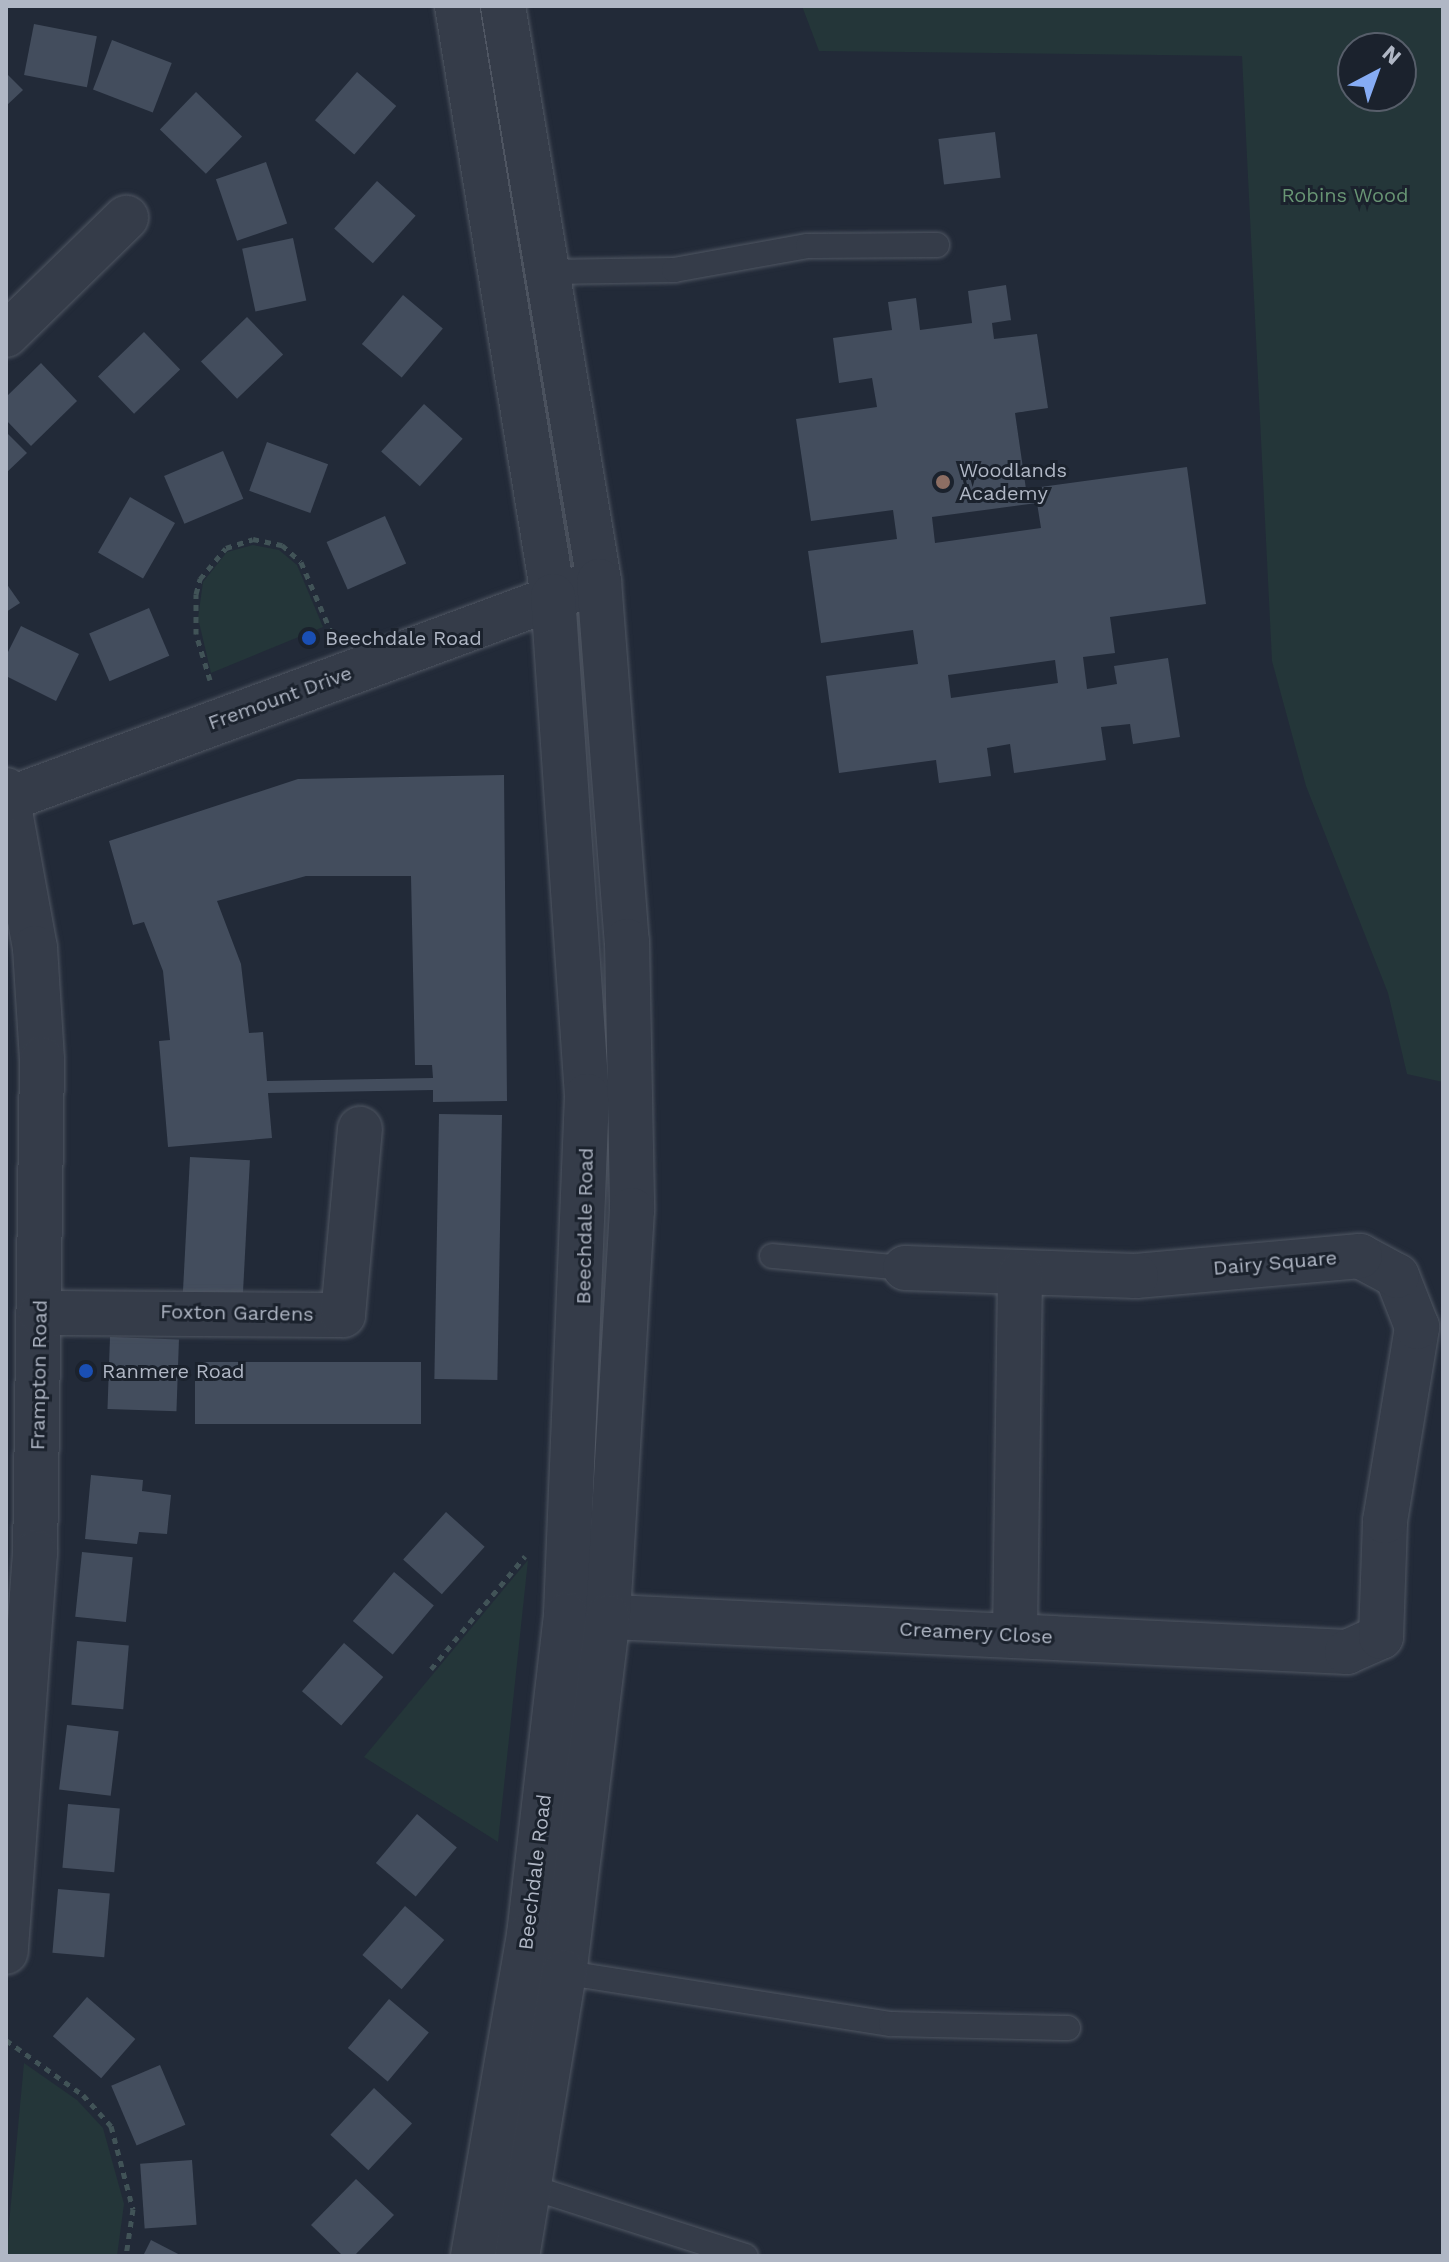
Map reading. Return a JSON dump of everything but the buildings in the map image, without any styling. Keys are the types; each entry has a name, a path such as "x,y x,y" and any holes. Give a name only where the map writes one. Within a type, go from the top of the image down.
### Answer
{"street":[{"name":"Beechdale Road","path":"457,6 553,596 587,1096 587,1616"},
{"name":"Beechdale Road","path":"503,6 550,272 599,581 627,941 632,1210 544,1969 509,2181 517,2256"},
{"path":"6,335 126,218"},
{"name":"Fremount Drive","path":"8,797 599,581"},
{"name":"Frampton Road","path":"6,1952 21,1821 23,1369 41,1313 42,1059 35,948 8,797"},
{"name":"Foxton Gardens","path":"41,1313 343,1315 360,1129"},
{"name":"Dairy Square","path":"905,1268 1136,1276 1360,1256 1397,1276 1417,1327 1385,1521 1381,1637"},
{"path":"1015,1634 1020,1274"},
{"name":"Creamery Close","path":"587,1616 1347,1652 1381,1637"},
{"name":"Beechdale Road","path":"473,2256 509,2181"}],"lane":[{"path":"550,272 674,270 808,246 937,245"},
{"path":"772,1256 905,1268"},
{"path":"544,1969 891,2024 1068,2028"},
{"path":"509,2181 746,2256"}],"path":[{"path":"222,719 194,617 200,579 226,548 253,539 282,545 301,562 348,673"},
{"path":"431,1669 528,1553"},
{"path":"6,2040 83,2095 111,2126 133,2209 126,2256"}],"green space":[{"name":"Robins Wood","path":"802,6 1443,6 1443,1082 1407,1074 1388,993 1306,786 1272,661 1242,56 819,51"},
{"path":"253,545 279,550 297,565 323,627 211,673 198,618 203,582 227,552"},
{"path":"528,1560 498,1842 364,1757"},
{"path":"24,2063 77,2100 103,2128 124,2204 117,2256 6,2256"}],"place":[{"name":"Woodlands Academy","path":"943,482"},
{"name":"Beechdale Road","path":"309,638"},
{"name":"Ranmere Road","path":"86,1371"}]}
